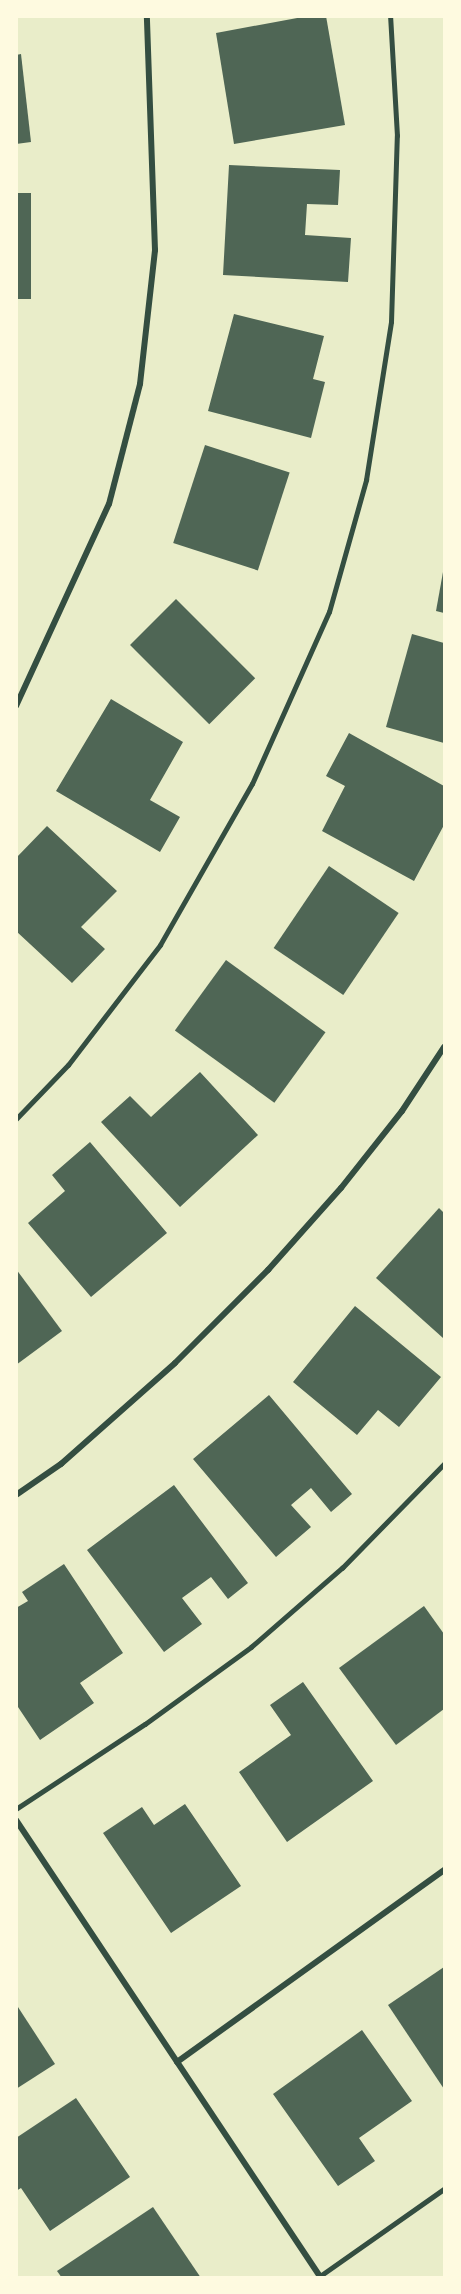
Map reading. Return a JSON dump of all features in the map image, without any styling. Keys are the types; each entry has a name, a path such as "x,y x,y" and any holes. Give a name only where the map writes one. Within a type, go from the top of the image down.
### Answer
{"street":[{"path":"16,706 109,504 140,384 155,250 147,16"},
{"path":"16,1496 61,1464 175,1363 268,1270 341,1188 402,1111 444,1047"},
{"path":"16,1820 320,2277"},
{"path":"177,2062 444,1870"}],"lane":[{"path":"16,1119 68,1065 159,945 252,784 329,612 366,480 391,322 397,136 390,16"},
{"path":"16,1809 145,1724 251,1647 342,1568 444,1464"},
{"path":"320,2277 444,2189"}],"building":[{"path":"308,16 326,16 345,125 234,144 216,33"},
{"path":"21,54 31,142 16,144 16,55"},
{"path":"229,165 340,170 338,205 307,204 305,235 351,238 348,282 223,275"},
{"path":"16,193 31,193 31,299 16,299"},
{"path":"234,314 324,336 313,379 325,382 311,438 208,411"},
{"path":"205,445 290,473 258,570 173,543"},
{"path":"444,572 444,613 436,611"},
{"path":"176,599 255,678 209,724 130,645"},
{"path":"412,634 444,643 444,743 386,727"},
{"path":"111,699 183,742 150,800 180,817 160,852 56,791"},
{"path":"349,733 444,786 444,825 414,881 322,831 345,786 326,776"},
{"path":"47,826 117,891 81,927 105,949 72,983 16,931 16,858"},
{"path":"329,866 399,913 343,995 274,948"},
{"path":"226,960 326,1032 274,1103 175,1030"},
{"path":"200,1072 258,1135 180,1207 101,1122 130,1096 151,1117"},
{"path":"90,1142 167,1233 91,1297 28,1223 65,1191 52,1175"},
{"path":"439,1208 444,1213 443,1338 376,1278"},
{"path":"16,1269 62,1331 16,1365"},
{"path":"355,1306 441,1377 399,1427 378,1410 357,1435 293,1382"},
{"path":"269,1395 352,1494 331,1512 311,1488 291,1505 311,1527 276,1557 193,1459"},
{"path":"174,1485 248,1583 228,1599 211,1577 182,1598 202,1624 164,1652 87,1550"},
{"path":"64,1564 123,1653 80,1683 94,1703 40,1740 16,1704 16,1608 28,1601 22,1592"},
{"path":"424,1606 444,1634 444,1709 396,1745 339,1668"},
{"path":"303,1682 373,1781 287,1842 239,1772 291,1735 270,1705"},
{"path":"185,1804 241,1886 171,1933 103,1833 142,1807 154,1825"},
{"path":"444,1967 444,2089 388,2005"},
{"path":"16,2004 55,2064 16,2089"},
{"path":"362,2030 412,2101 359,2138 375,2161 338,2186 273,2094"},
{"path":"76,2098 130,2177 50,2231 21,2188 16,2191 16,2138"},
{"path":"153,2207 201,2278 62,2278 57,2271"}]}
